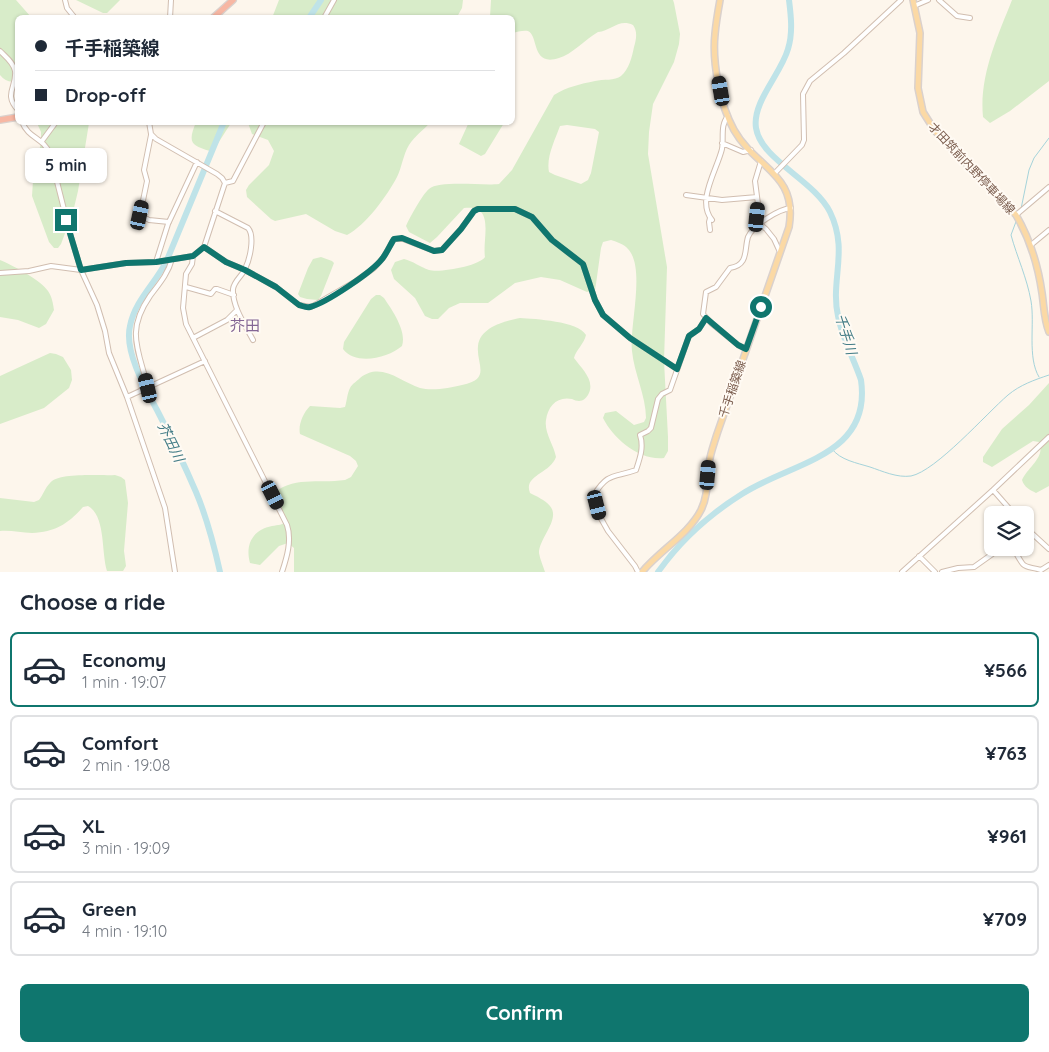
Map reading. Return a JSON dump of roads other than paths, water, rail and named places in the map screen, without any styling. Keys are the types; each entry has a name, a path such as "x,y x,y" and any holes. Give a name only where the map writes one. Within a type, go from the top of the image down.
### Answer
{"highway":[{"path":"216,15 233,0"},
{"path":"0,120 15,118"}],"main road":[{"name":"千手稲築線","path":"642,572 651,560 691,524 701,511 706,497 709,462 714,443 789,227 791,208 783,183 751,150 734,129 724,105 715,57 715,34 720,0"},
{"name":"才田筑前内野停車場線","path":"913,3 920,33 918,88 923,112 935,130 1016,215 1031,246 1038,268 1048,328"}],"street":[{"path":"65,0 67,8 73,15"},
{"path":"170,15 171,0"},
{"path":"326,15 334,0"},
{"path":"774,174 802,145 804,140 803,94 810,81 844,53 901,0"},
{"path":"913,3 928,0"},
{"path":"940,0 957,16 970,18"},
{"path":"0,51 15,71 11,98 12,104 15,107"},
{"path":"710,230 709,222 711,219 707,211 707,198 722,143 723,123 728,115"},
{"path":"24,125 30,134 46,145 50,154 81,270 97,305 114,368 128,397 165,508 175,572"},
{"path":"42,141 54,125"},
{"path":"149,125 151,135 144,170 147,182 140,215 149,220 169,222"},
{"path":"225,183 233,181 262,125"},
{"path":"151,135 217,174 225,183"},
{"path":"722,143 743,152 751,150"},
{"path":"761,161 756,181 757,222 774,239 780,252"},
{"path":"156,262 169,222 197,162"},
{"path":"0,273 29,272 51,266 81,270 193,256 204,247 225,183"},
{"path":"1016,215 1049,187"},
{"path":"686,195 729,200 757,197"},
{"path":"746,349 738,345 703,314 706,292 712,291 716,287 730,268 740,264 747,250 748,238 751,232 778,211 791,208"},
{"path":"204,247 226,262 276,287 299,305 311,307 348,286 374,268 384,258 394,239 402,238 438,251 442,250 461,229 474,211 478,209 515,209 532,217 552,240 583,264 595,300 603,315 630,338 677,369"},
{"path":"215,211 251,231 252,238 245,270 234,284 234,295 237,310 253,340"},
{"path":"1031,246 1049,230"},
{"path":"193,256 192,264 186,274 186,288 182,308 184,317 287,525 289,540 282,572"},
{"path":"148,388 136,344 135,327 141,311 168,271 172,259"},
{"path":"186,288 210,294 215,289 218,289 234,295"},
{"path":"193,338 227,320 237,310"},
{"path":"638,572 608,531 599,514 594,495 604,481 618,474 636,470 642,442 640,435 651,428 658,399 662,394 670,390 689,336 699,329 706,318"},
{"path":"128,397 205,362"},
{"path":"902,572 993,490 1049,436"},
{"path":"993,490 1007,506"},
{"path":"1034,535 1049,549"},
{"path":"942,572 974,567 1002,549 1015,551 1025,567 1042,571 1049,565"},
{"path":"919,556 935,572"}],"waterway":[{"name":"芥田川","path":"311,15 321,0"},
{"name":"千手川","path":"658,572 686,539 707,519 730,502 762,483 824,454 841,441 854,426 861,406 861,380 845,340 838,316 836,290 839,253 835,226 830,212 812,190 767,150 756,128 758,108 784,59 790,43 789,0"},
{"name":"芥田川","path":"220,572 200,502 137,369 130,347 129,336 136,308 167,260 223,125"},
{"path":"1021,209 1029,170 1034,158 1049,138"},
{"path":"1017,219 1011,235 1031,301 1033,360 1039,377"},
{"path":"832,449 839,456 854,462 895,475 911,476 934,464 1013,391 1027,383 1049,375"}],"district":[{"name":"芥田","path":"245,325"}]}
